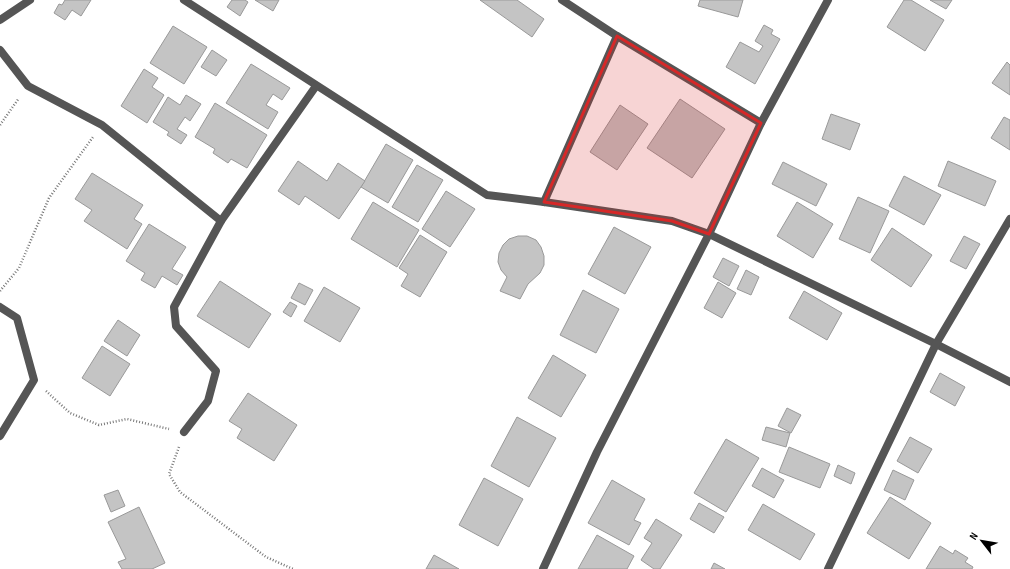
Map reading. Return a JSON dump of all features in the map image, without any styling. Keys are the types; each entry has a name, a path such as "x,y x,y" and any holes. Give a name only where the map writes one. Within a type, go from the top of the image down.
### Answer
{"street":[{"path":"0,20 30,0"},
{"path":"184,0 486,195 672,221 709,234 936,344 1010,382"},
{"path":"562,0 617,36 761,123"},
{"path":"543,569 597,452 709,234 761,123 828,0"},
{"path":"544,202 617,36"},
{"path":"0,50 28,86 102,125 221,221"},
{"path":"184,432 208,401 216,372 176,326 174,307 221,221 316,86"},
{"path":"828,569 936,344 1010,219"},
{"path":"0,307 17,318 34,380 0,436"}],"path":[{"path":"0,125 28,86"},
{"path":"0,292 19,268 49,198 102,125"},
{"path":"34,380 70,413 99,425 127,419 184,432 169,474 180,492 266,557 293,569"}],"highlighted area":[{"path":"617,36 761,123 709,234 672,221 544,202"}],"building":[{"path":"65,0 91,0 81,16 72,10 65,20 54,13 59,4 62,5"},
{"path":"232,0 245,0 248,2 240,16 227,7"},
{"path":"255,0 279,0 273,11"},
{"path":"480,0 517,0 544,19 532,37"},
{"path":"700,0 743,0 738,17 698,6"},
{"path":"904,0 911,0 944,20 925,51 887,27"},
{"path":"930,0 952,0 946,9"},
{"path":"764,25 773,30 771,34 780,39 755,84 726,67 740,42 759,52 763,46 755,41"},
{"path":"173,26 207,47 184,84 150,63"},
{"path":"212,50 227,60 216,76 201,67"},
{"path":"1007,62 1010,65 1010,95 992,83"},
{"path":"251,64 290,88 282,100 273,94 266,105 278,112 268,129 226,103"},
{"path":"144,69 158,78 152,87 164,95 147,123 121,106"},
{"path":"186,95 201,104 190,121 185,117 177,129 187,135 181,144 167,135 169,132 153,122 168,97 180,105"},
{"path":"680,99 725,129 692,178 647,148"},
{"path":"215,103 267,135 247,168 231,159 228,163 213,153 215,149 195,137"},
{"path":"620,105 648,124 617,170 590,152"},
{"path":"831,114 860,124 850,150 822,139"},
{"path":"1004,117 1010,120 1010,150 991,138"},
{"path":"386,144 413,160 388,203 361,187"},
{"path":"298,161 327,181 338,163 365,181 339,219 305,196 299,205 278,191"},
{"path":"948,161 996,181 985,206 938,186"},
{"path":"783,162 827,184 816,206 772,184"},
{"path":"417,165 443,180 418,222 392,207"},
{"path":"92,173 143,205 134,219 142,224 127,249 84,221 92,210 75,199"},
{"path":"904,176 941,195 924,225 889,206"},
{"path":"446,191 475,209 450,247 422,229"},
{"path":"858,197 889,211 870,253 839,239"},
{"path":"373,202 419,230 397,267 351,239"},
{"path":"797,202 833,224 813,258 777,236"},
{"path":"149,224 186,247 172,269 183,275 177,285 162,276 155,288 141,280 145,273 126,261"},
{"path":"614,227 651,247 625,294 588,274"},
{"path":"892,228 932,255 911,287 871,260"},
{"path":"420,235 447,252 420,297 401,286 408,274 399,268"},
{"path":"518,236 527,236 536,240 541,247 544,256 544,265 540,273 528,284 520,299 500,291 507,277 501,270 498,262 499,253 503,245 509,239"},
{"path":"964,236 980,244 966,269 950,261"},
{"path":"723,258 739,266 729,286 713,277"},
{"path":"746,270 759,277 751,295 737,289"},
{"path":"220,281 271,314 249,348 197,316"},
{"path":"718,282 736,293 722,318 704,308"},
{"path":"299,283 313,290 305,305 291,298"},
{"path":"324,287 360,308 340,342 304,321"},
{"path":"583,290 619,309 596,353 560,335"},
{"path":"804,291 842,313 827,340 789,318"},
{"path":"290,302 297,306 291,317 283,312"},
{"path":"118,320 140,335 127,356 104,341"},
{"path":"102,346 130,364 110,396 82,378"},
{"path":"553,355 586,375 561,417 528,398"},
{"path":"940,373 965,387 955,406 930,392"},
{"path":"248,393 297,425 274,461 237,438 242,429 229,421"},
{"path":"787,408 801,415 791,433 778,426"},
{"path":"517,417 556,438 529,487 491,466"},
{"path":"766,427 790,433 786,447 762,440"},
{"path":"910,437 932,449 918,473 897,461"},
{"path":"726,439 759,458 726,512 694,493"},
{"path":"789,447 830,464 820,488 779,472"},
{"path":"838,465 855,473 851,484 834,476"},
{"path":"762,468 784,480 774,498 752,486"},
{"path":"893,470 914,480 905,500 884,490"},
{"path":"484,478 523,499 498,546 459,525"},
{"path":"612,480 645,499 634,520 641,523 629,545 588,523"},
{"path":"118,490 125,506 111,512 104,495"},
{"path":"890,497 931,523 909,559 867,533"},
{"path":"699,503 724,517 714,533 690,519"},
{"path":"763,504 815,534 800,560 748,530"},
{"path":"139,507 165,563 152,569 122,569 118,562 126,559 108,522"},
{"path":"656,519 682,535 660,569 654,569 641,560 652,543 644,538"},
{"path":"597,535 634,556 627,569 578,569"},
{"path":"940,546 953,554 955,550 968,558 965,562 973,567 972,569 926,569"},
{"path":"434,555 459,569 426,569"},
{"path":"714,563 725,569 711,569"}]}
